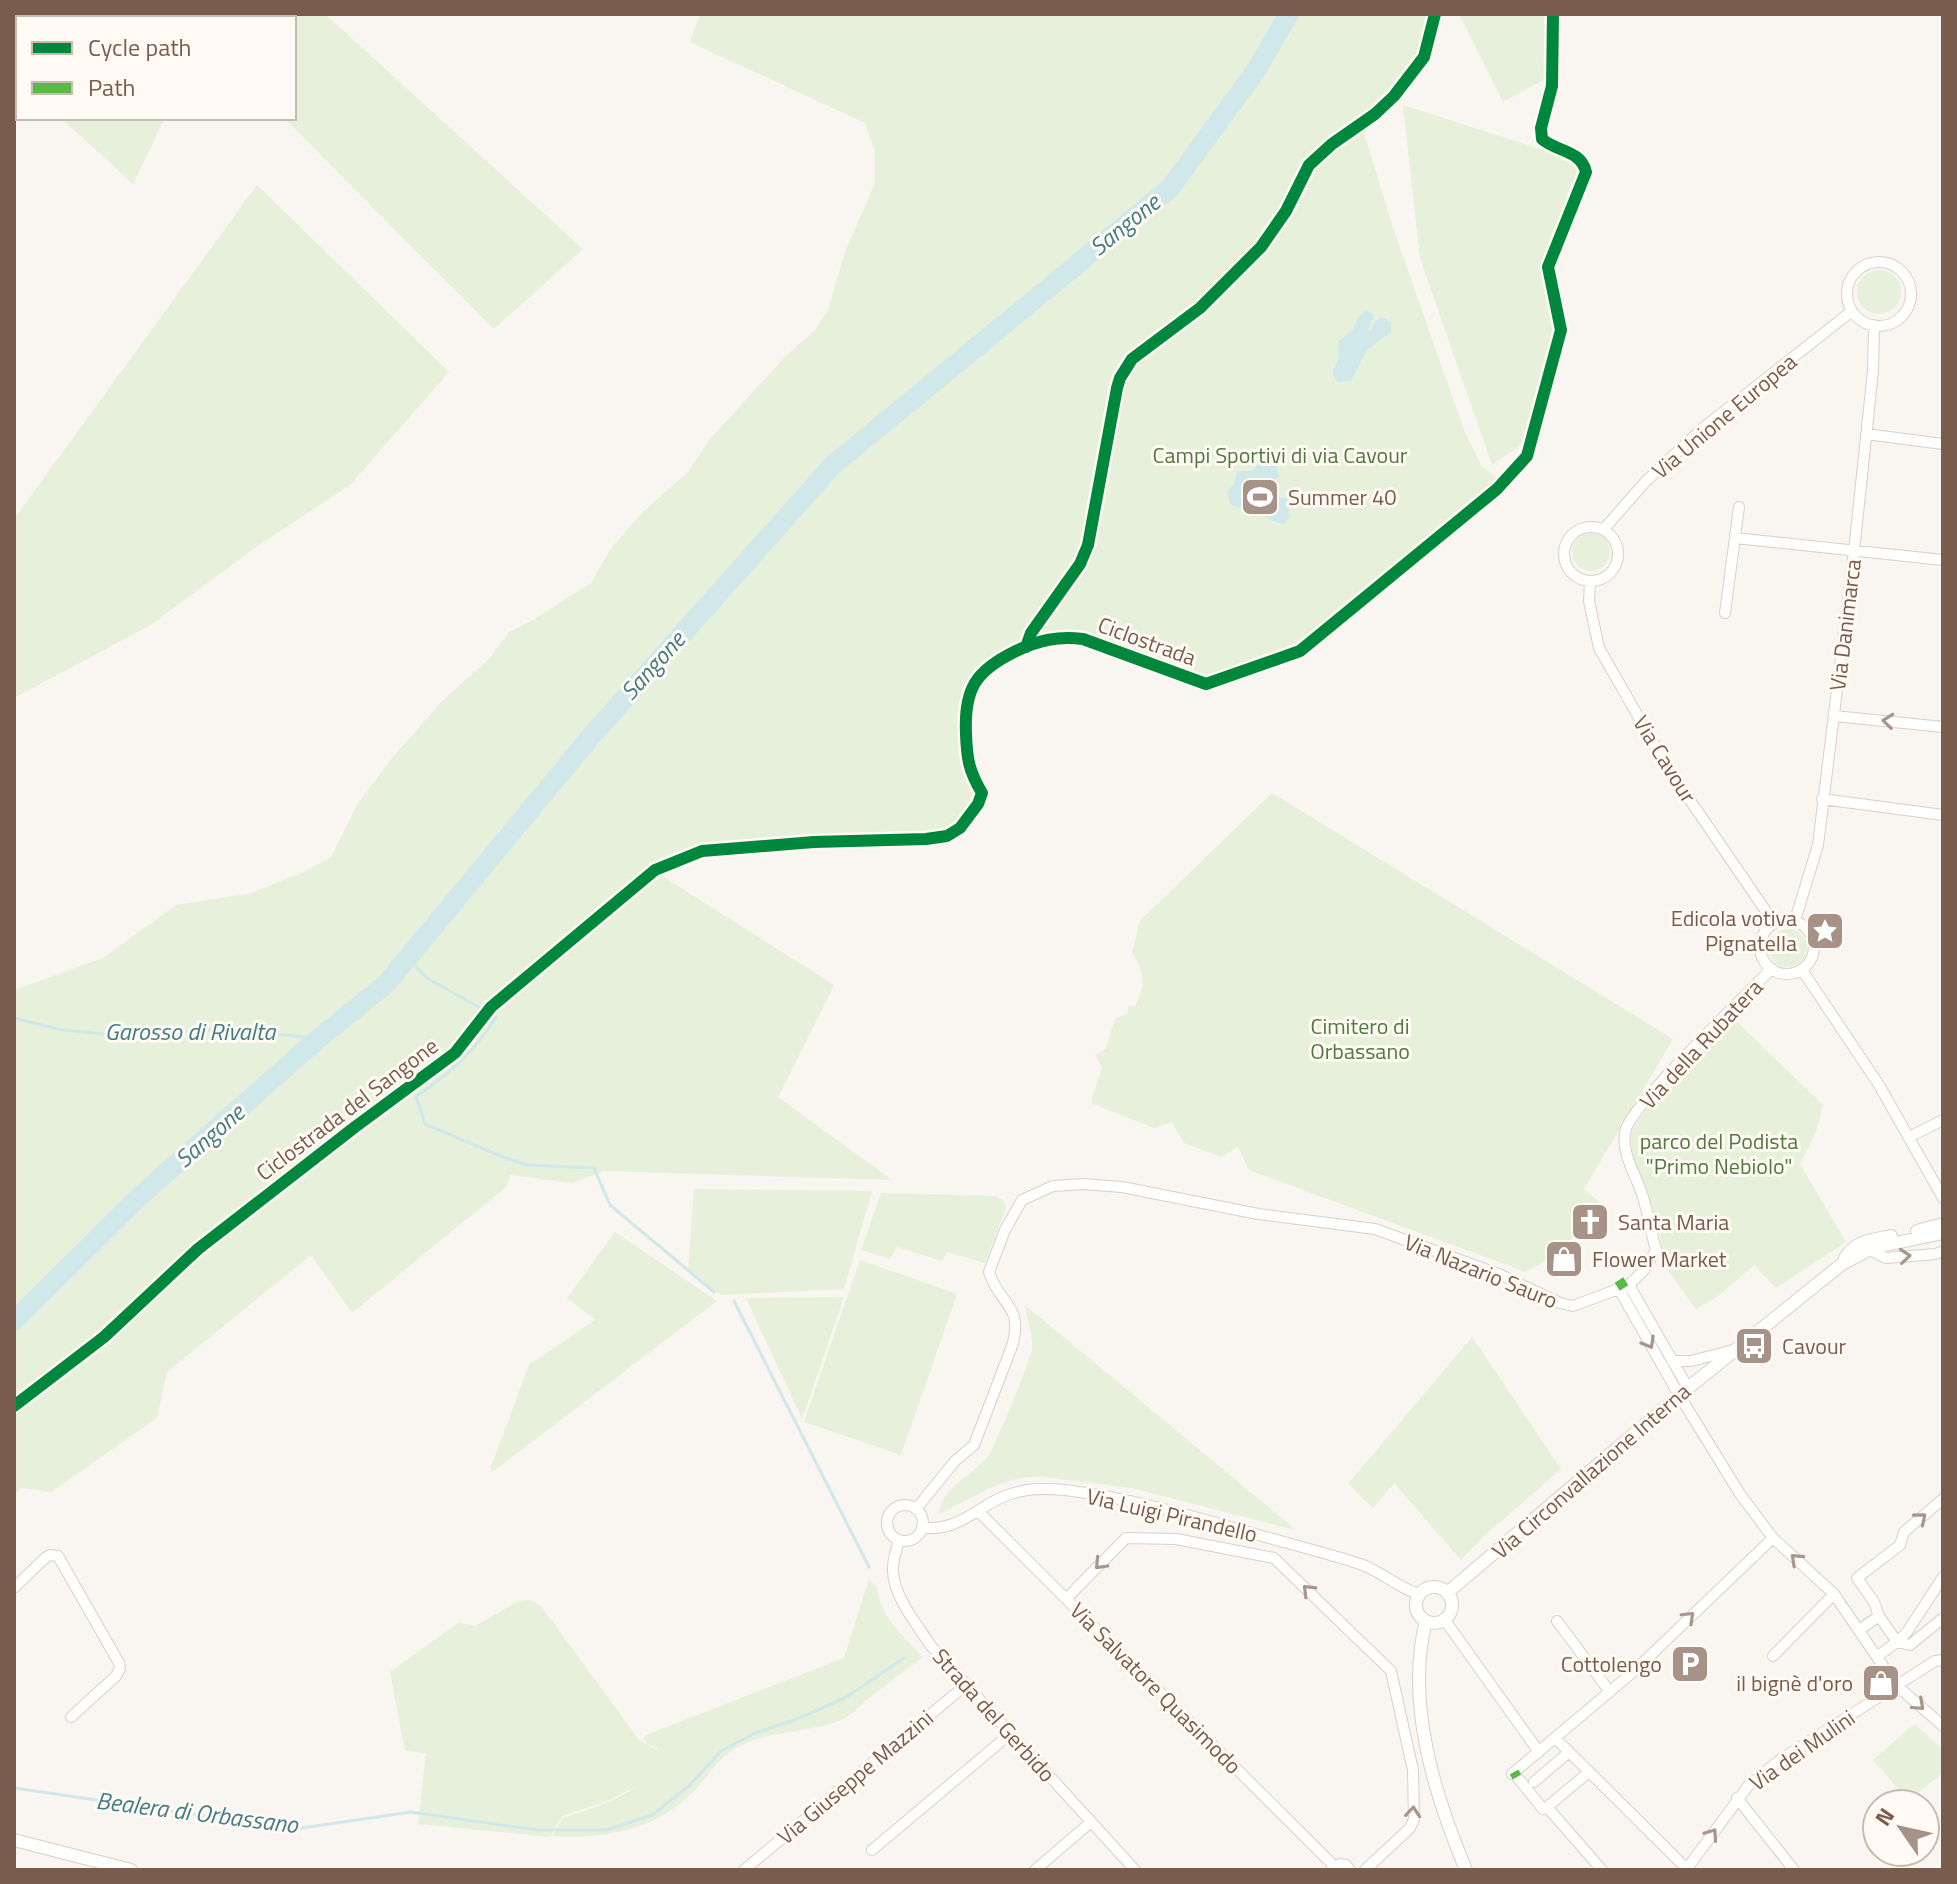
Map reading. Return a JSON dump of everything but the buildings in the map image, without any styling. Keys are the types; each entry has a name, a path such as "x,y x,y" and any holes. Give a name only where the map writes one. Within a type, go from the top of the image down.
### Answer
{"street":[{"path":"1870,263 1887,263 1908,278 1911,287 1909,304 1899,319 1874,325 1858,318 1852,311 1847,292 1854,274 1870,263"},
{"name":"Via Unione Europea","path":"1604,529 1646,481 1703,428 1852,311"},
{"name":"Via Danimarca","path":"1795,920 1818,845 1854,551 1873,371 1874,325"},
{"path":"1866,434 1943,444"},
{"path":"1725,613 1739,507"},
{"path":"1596,526 1604,529 1616,542 1617,560 1607,575 1590,581 1573,575 1564,559 1564,550 1571,534 1578,529 1596,526"},
{"path":"1735,538 1943,560"},
{"name":"Via Cavour","path":"1590,581 1589,601 1599,648 1666,765 1774,923"},
{"path":"1834,716 1943,727"},
{"path":"1822,799 1943,815"},
{"path":"1795,920 1809,930 1813,939 1813,956 1802,970 1786,974 1771,969 1761,954 1760,945 1767,929 1774,923 1795,920"},
{"name":"Via della Rubatera","path":"1624,1288 1644,1270 1656,1250 1642,1194 1628,1158 1625,1131 1639,1108 1771,969"},
{"path":"1802,970 1879,1085 1943,1198"},
{"path":"1909,1137 1943,1120"},
{"name":"Via Nazario Sauro","path":"916,1509 955,1461 974,1445 1016,1332 1015,1318 989,1272 1005,1230 1022,1200 1053,1186 1083,1184 1122,1187 1258,1214 1375,1229 1501,1275 1573,1306 1624,1288"},
{"path":"1842,1264 1849,1251 1863,1241 1943,1224"},
{"name":"Via Circonvallazione Interna","path":"1447,1593 1683,1392 1842,1264 1868,1249 1943,1233"},
{"path":"1868,1249 1886,1258 1943,1251"},
{"path":"1624,1288 1672,1361 1683,1392"},
{"path":"1624,1288 1725,1471 1773,1538 1834,1594 1896,1685 1943,1726"},
{"name":"Via Circonvallazione Interna","path":"1672,1361 1691,1361 1735,1350"},
{"name":"Via Luigi Pirandello","path":"922,1527 937,1529 953,1526 1005,1496 1040,1488 1136,1502 1359,1564 1420,1594"},
{"path":"1943,1499 1904,1532 1900,1545 1857,1578 1897,1642 1910,1645 1943,1618"},
{"path":"902,1505 916,1509 922,1518 922,1527 913,1539 899,1540 888,1529 890,1514 902,1505"},
{"name":"Via Salvatore Quasimodo","path":"978,1511 1332,1868 1343,1864 1350,1870"},
{"path":"1066,1599 1126,1538 1176,1539 1278,1560 1393,1675 1413,1770 1414,1819 1410,1828 1365,1870"},
{"path":"1589,1772 1543,1809 1515,1775 1633,1672 1773,1538"},
{"name":"Strada del Gerbido","path":"899,1540 892,1568 898,1590 934,1650 1135,1870"},
{"path":"14,1588 45,1558 58,1556 119,1663 116,1676 71,1717"},
{"path":"1878,1656 1907,1632 1943,1577"},
{"path":"1432,1587 1441,1588 1447,1593 1452,1604 1449,1614 1437,1622 1426,1621 1417,1611 1416,1602 1420,1594 1432,1587"},
{"path":"1773,1656 1834,1594"},
{"path":"1859,1630 1879,1616"},
{"path":"1444,1619 1539,1752"},
{"path":"1426,1621 1421,1646 1421,1698 1430,1770 1466,1870"},
{"path":"1557,1621 1610,1692"},
{"name":"Via dei Mulini","path":"1687,1870 1737,1798 1765,1771 1896,1685 1935,1661 1943,1660"},
{"name":"Via Giuseppe Mazzini","path":"744,1870 967,1684"},
{"path":"872,1850 1010,1734"},
{"path":"1556,1739 1687,1870"},
{"path":"1534,1782 1569,1752"},
{"path":"1737,1798 1794,1870"},
{"path":"1547,1807 1602,1870"},
{"path":"1035,1870 1091,1822"},
{"path":"14,1840 131,1870"}],"green space":[{"path":"14,14 95,16 16,16 16,77"},
{"path":"325,14 583,249 494,329 286,120 296,120 296,16 291,16"},
{"path":"700,14 1431,14 1428,37 1421,56 1392,93 1373,112 1313,155 1301,171 1277,221 1241,265 1197,305 1129,357 1117,376 1085,544 1077,562 1022,646 985,666 966,693 963,712 964,758 966,771 980,794 958,827 926,837 813,837 701,848 654,868 495,1000 503,1005 516,990 619,911 659,874 834,985 778,1097 892,1180 604,1171 572,1183 510,1175 507,1186 352,1313 311,1255 167,1372 157,1418 51,1492 22,1488 14,1495 14,990 103,958 176,905 248,894 302,873 331,857 358,803 443,700 489,659 509,632 591,583 611,548 644,511 688,472 709,440 787,355 816,329 828,310 845,252 875,183 875,152 865,123 690,42"},
{"path":"1459,14 1550,14 1549,77 1503,102"},
{"path":"1403,105 1571,159 1578,169 1543,264 1555,331 1541,387 1521,445 1492,465 1420,258"},
{"path":"63,120 164,120 133,184"},
{"name":"Campi Sportivi di via Cavour","path":"1362,126 1392,225 1464,430 1481,465 1501,481 1299,649 1206,681 1083,636 1048,636 1030,642 1066,591 1090,545 1120,388 1134,361 1201,310 1246,269 1281,225 1311,166"},
{"path":"257,185 449,372 350,485 256,547 149,626 14,698 14,519"},
{"path":"1879,270 1894,277 1901,292 1894,307 1879,314 1864,307 1857,292 1864,277"},
{"path":"1591,533 1604,539 1610,552 1604,565 1591,571 1578,565 1572,552 1578,539"},
{"name":"Cimitero di Orbassano","path":"1272,793 1673,1039 1584,1189 1599,1202 1580,1219 1585,1226 1577,1230 1563,1251 1526,1272 1249,1170 1238,1147 1221,1157 1184,1143 1172,1122 1154,1128 1091,1103 1102,1067 1095,1055 1106,1049 1115,1019 1128,1013 1128,1005 1135,1006 1141,992 1142,973 1132,953 1140,921"},
{"path":"1788,929 1801,935 1807,948 1801,961 1788,967 1775,961 1769,948 1775,935"},
{"name":"parco del Podista \"Primo Nebiolo\"","path":"1734,1019 1823,1105 1816,1132 1800,1164 1846,1242 1776,1288 1754,1265 1717,1297 1696,1309 1661,1261 1659,1232 1630,1141 1636,1125 1660,1094"},
{"path":"694,1189 872,1191 844,1289 721,1295 688,1272"},
{"path":"881,1193 996,1196 1003,1200 1006,1208 985,1263 947,1252 942,1261 897,1247 890,1259 861,1250"},
{"path":"615,1232 717,1301 491,1473 529,1365 595,1320 567,1298"},
{"path":"860,1260 957,1294 901,1455 804,1422"},
{"path":"844,1297 802,1419 746,1298"},
{"path":"1025,1305 1296,1530 1131,1488 1037,1476 1011,1480 939,1514 951,1490 987,1458 1012,1404 1032,1349"},
{"path":"1472,1337 1561,1469 1461,1560 1394,1483 1373,1508 1348,1484"},
{"path":"869,1579 877,1587 887,1617 923,1657 845,1718 764,1737 740,1746 719,1762 693,1792 662,1816 609,1834 552,1836 563,1818 623,1795 635,1786 612,1799 562,1816 550,1837 418,1824 426,1753 405,1751 390,1672 458,1623 475,1626 517,1602 532,1601 541,1606 640,1741 656,1749 660,1755 657,1747 643,1739 646,1735 844,1658"},
{"path":"1914,1724 1943,1749 1943,1772 1924,1788 1898,1788 1873,1760"}],"water":[{"path":"1366,310 1374,315 1368,331 1382,317 1391,322 1391,332 1367,350 1351,381 1338,382 1333,373 1339,357 1339,341 1353,330"},
{"path":"1267,460 1278,470 1279,476 1274,482 1256,487 1242,508 1230,504 1227,491 1234,484 1237,471 1253,471"},
{"path":"1272,496 1291,502 1290,516 1284,524 1269,520 1261,509 1263,502"}],"waterway":[{"name":"Sangone","path":"14,1321 140,1196 318,1039 386,984 594,733 833,465 1170,188 1255,72 1289,14"},
{"path":"407,958 427,978 496,1017 480,1041 416,1097 425,1124 527,1165 594,1168 610,1205 714,1292"},
{"name":"Garosso di Rivalta","path":"14,1018 62,1030 138,1037 266,1027 277,1034 318,1039"},
{"path":"734,1301 869,1567"},
{"name":"Bealera di Orbassano","path":"14,1788 295,1829 411,1812 537,1830 607,1830 652,1815 689,1786 721,1751 753,1734 845,1698 904,1658"}],"marked path":[{"path":"1619,1280 1624,1288"},
{"path":"1514,1772 1517,1777"}],"cycle path":[{"path":"1026,647 1031,633 1080,564 1088,545 1117,388 1132,359 1200,308 1261,247 1286,211 1309,165 1394,96 1424,57 1435,14"},
{"name":"Ciclostrada","path":"14,1406 104,1337 198,1249 455,1053 491,1007 655,870 702,851 947,836 960,828 978,804 982,793 971,772 968,758 967,705 975,683 1002,658 1041,642 1083,639 1206,684 1300,651 1497,489 1527,456 1561,330 1548,267 1586,172 1574,155 1542,139 1541,128 1552,86 1553,14"}],"place":[{"name":"Summer 40","path":"1260,497"},
{"name":"Edicola votiva Pignatella","path":"1825,931"},
{"name":"Santa Maria","path":"1590,1222"},
{"name":"Flower Market","path":"1564,1259"},
{"name":"Cavour","path":"1754,1346"},
{"name":"Cottolengo","path":"1690,1664"},
{"name":"il bignè d'oro","path":"1881,1683"}]}
